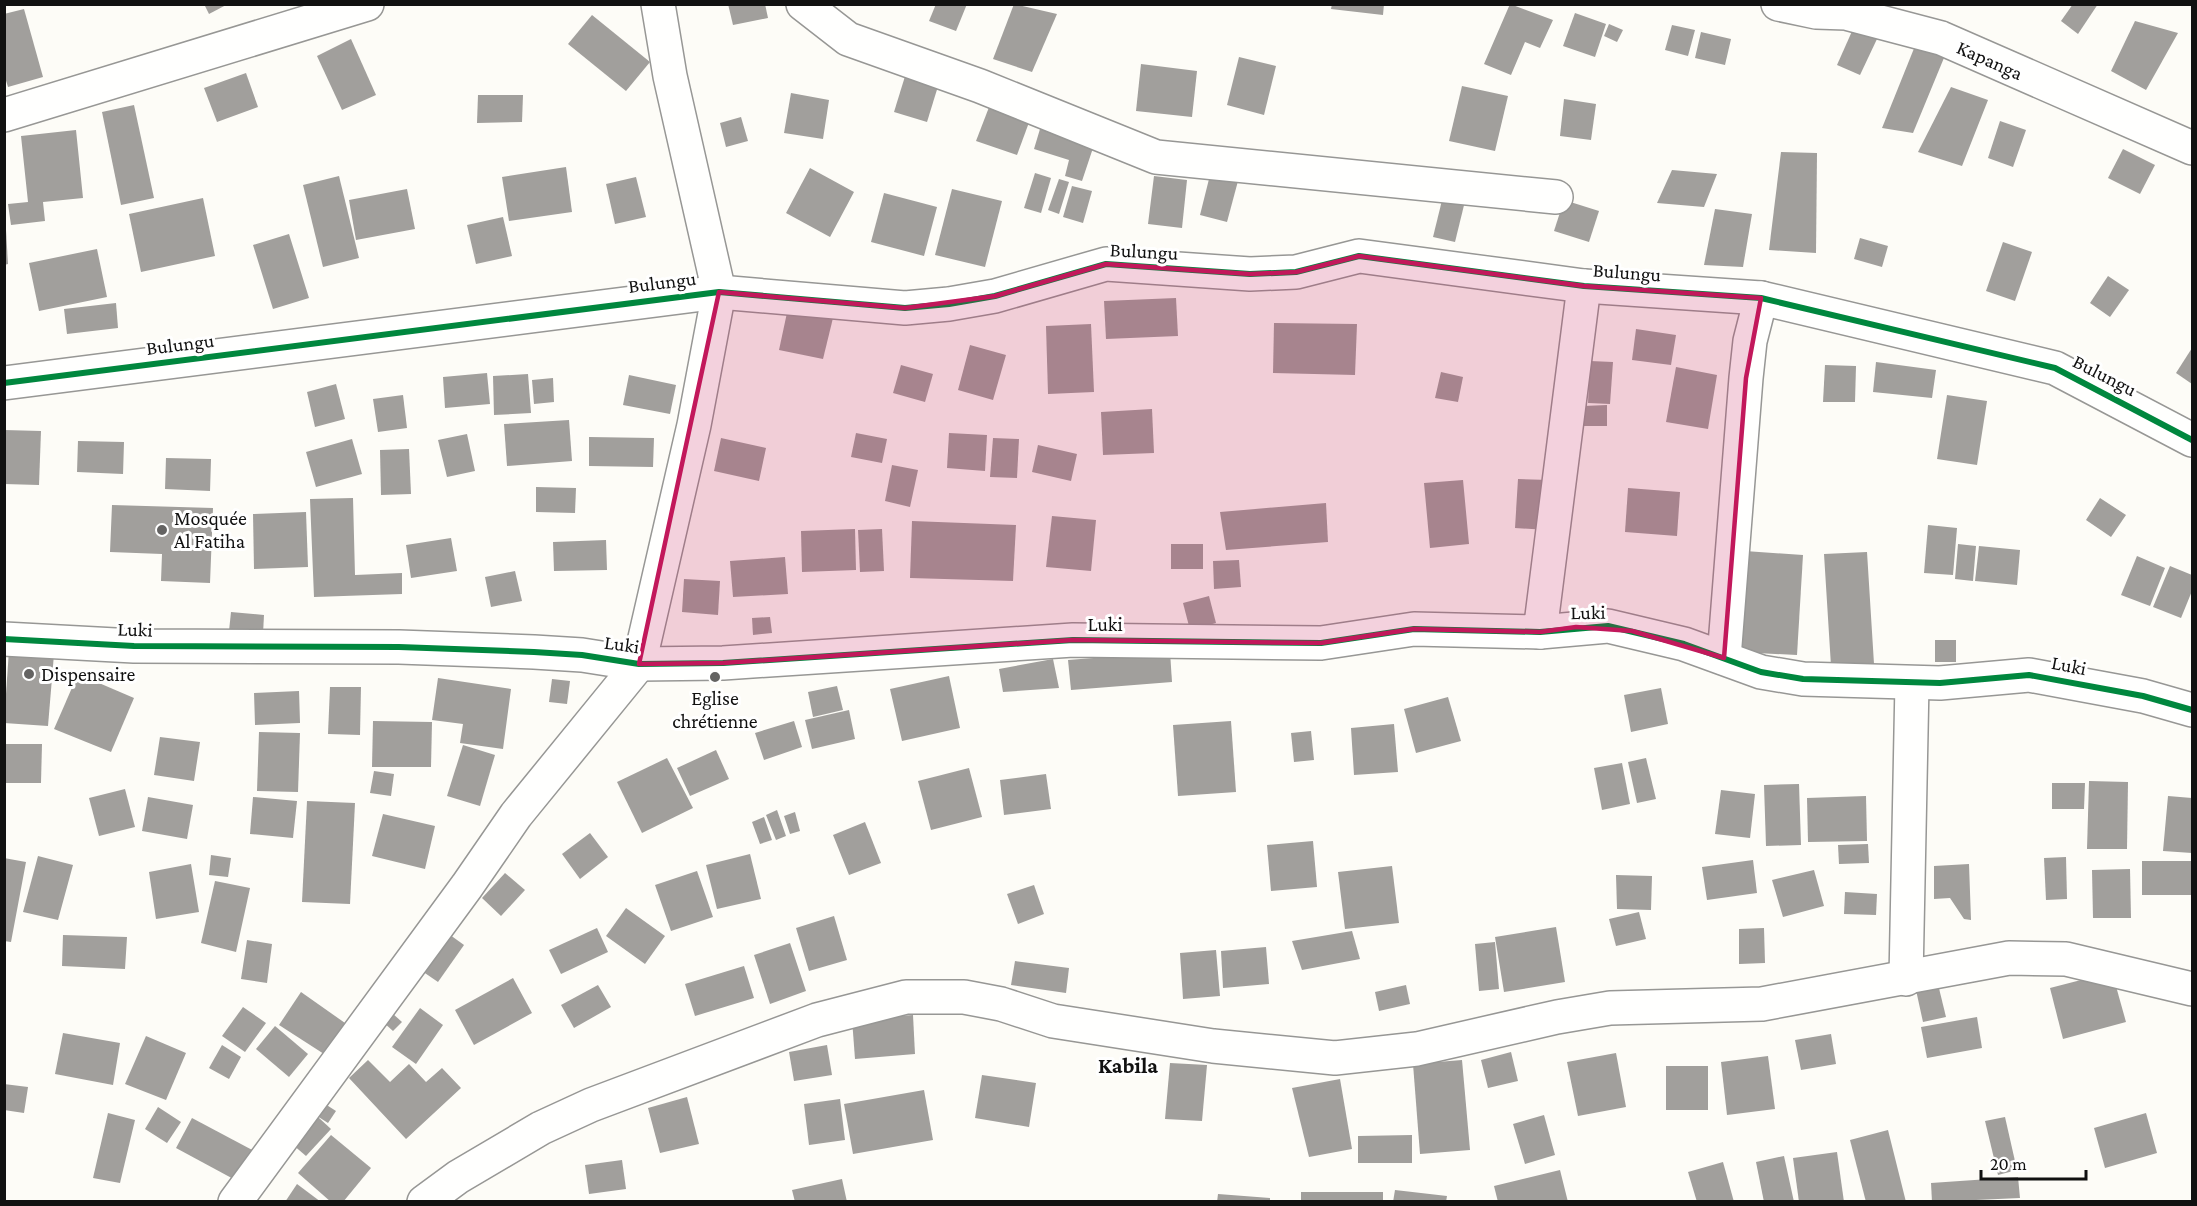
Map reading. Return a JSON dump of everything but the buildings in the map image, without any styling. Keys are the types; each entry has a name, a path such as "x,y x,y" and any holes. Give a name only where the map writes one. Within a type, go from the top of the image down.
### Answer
{"street":[{"path":"4,115 367,4"},
{"path":"235,1202 467,886 516,815 639,664 694,425 719,292 670,76 658,4"},
{"path":"803,4 848,39 980,86 1156,157 1556,196"},
{"name":"Kapanga","path":"1778,4 1816,12 1846,13 1941,38 2193,148"},
{"name":"Bulungu","path":"4,383 719,292 905,308 949,304 995,296 1106,264 1250,274 1296,272 1359,256 1584,286 1761,297 2055,368 2193,440"},
{"path":"1540,632 1584,286"},
{"path":"1724,658 1746,378 1750,341 1761,297"},
{"name":"Luki","path":"4,639 134,646 399,647 582,655 639,664 723,663 1073,640 1321,643 1414,629 1540,632 1608,626 1683,644 1761,672 1803,679 1940,683 2029,675 2143,696 2193,710"},
{"path":"1905,979 1912,682"},
{"path":"424,1202 458,1177 542,1128 591,1105 817,1020 906,997 964,997 1001,1004 1053,1021 1213,1046 1335,1058 1417,1049 1557,1017 1610,1008 1762,1004 2009,958 2047,957 2193,989"}],"highlighted area":[{"path":"1359,256 1584,286 1761,298 1746,378 1724,658 1632,631 1576,627 1540,632 1414,629 1321,643 1073,640 723,663 639,664 719,292 905,308 995,296 1106,264 1250,274 1296,272"}],"cycle path":[{"path":"4,383 719,292 905,308 949,304 995,296 1106,264 1250,274 1296,272 1359,256 1584,286 1761,298 2055,368 2192,440"},
{"path":"4,639 134,646 399,647 534,652 582,655 639,664 723,663 1073,640 1321,643 1414,629 1540,632 1608,626 1684,644 1761,672 1803,679 1940,683 2029,675 2143,696 2192,710"}],"place":[{"name":"Mosquée Al Fatiha","path":"162,530"},
{"name":"Dispensaire","path":"29,674"},
{"name":"Eglise chrétienne","path":"715,677"}],"district":[{"name":"Kabila","path":"1128,1065"}]}
